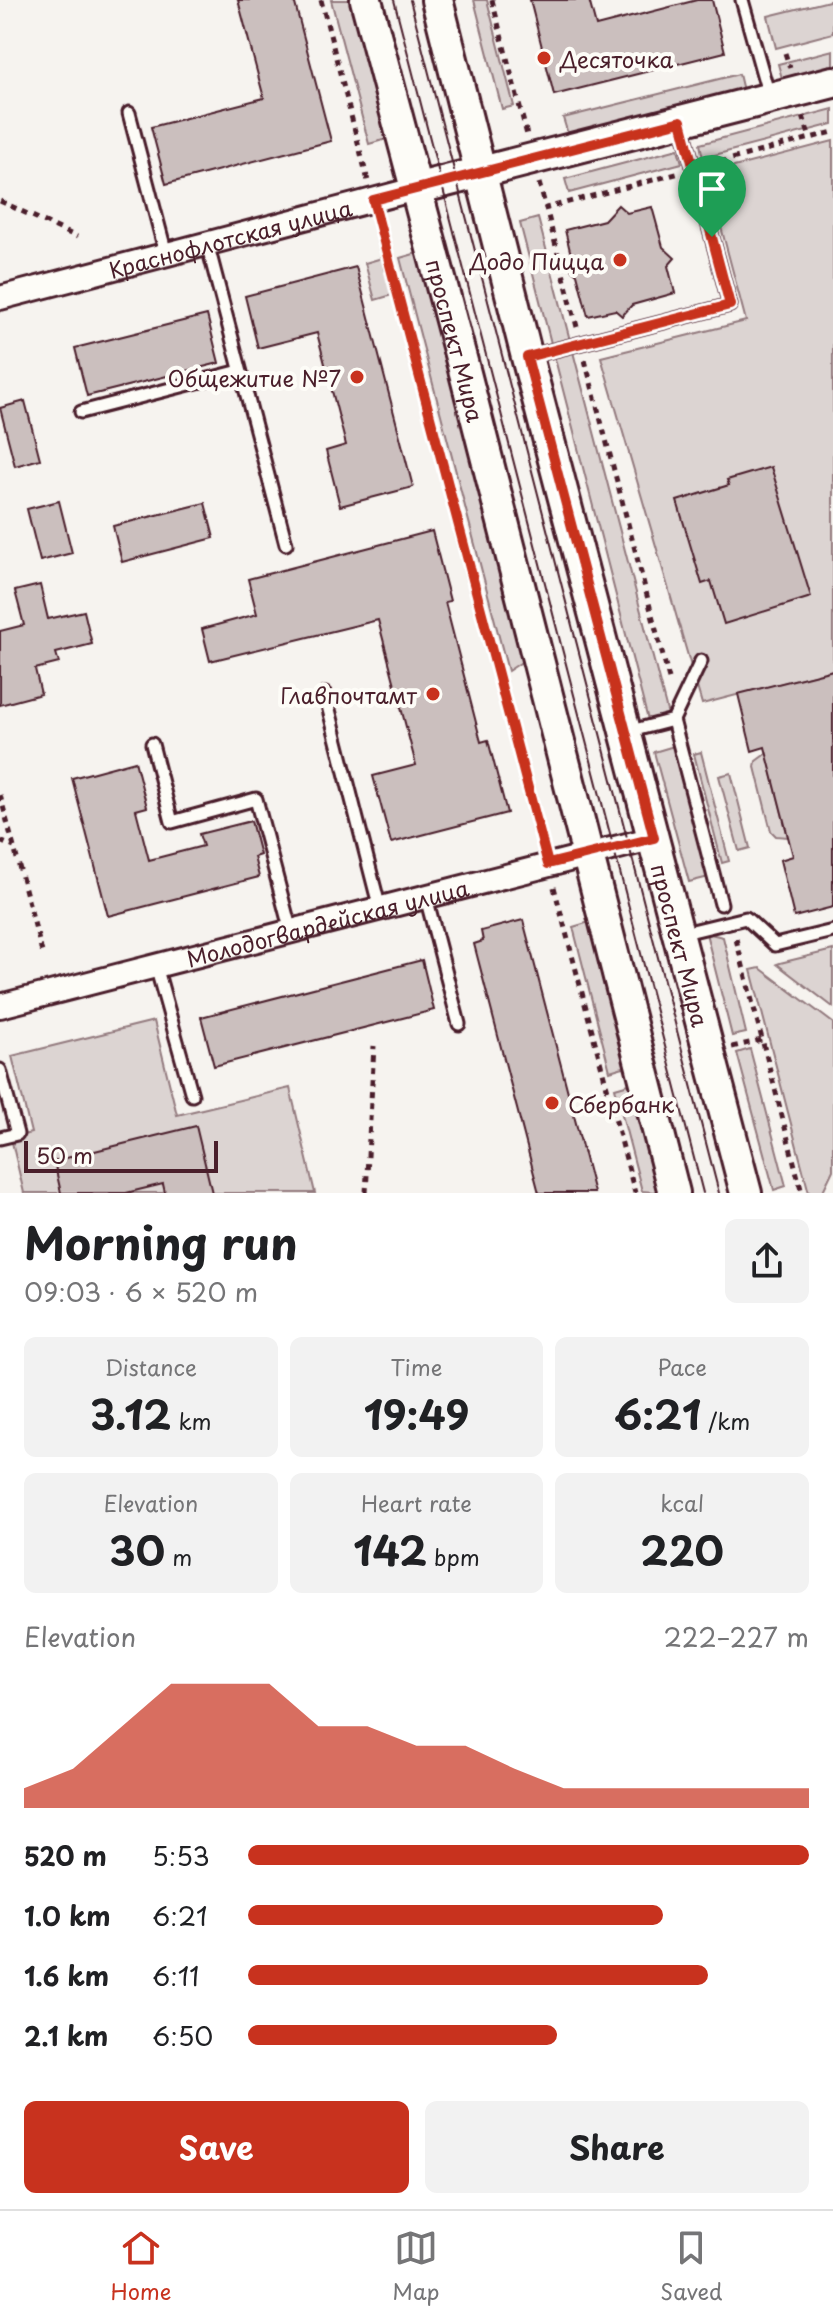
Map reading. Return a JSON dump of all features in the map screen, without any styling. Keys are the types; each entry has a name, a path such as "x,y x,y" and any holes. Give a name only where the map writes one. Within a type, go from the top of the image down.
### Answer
{"main road":[{"name":"проспект Мира","path":"366,0 465,373 674,1193"},
{"name":"проспект Мира","path":"437,0 746,1193"},
{"name":"Краснофлотская улица","path":"415,189 833,82"}],"street":[{"name":"Краснофлотская улица","path":"0,298 415,189"},
{"name":"Молодогвардейская улица","path":"0,1006 654,838"}],"lane":[{"path":"742,0 770,98"},
{"path":"129,113 166,254"},
{"path":"527,357 730,305 681,121"},
{"path":"207,243 286,544"},
{"path":"81,412 240,371"},
{"path":"701,661 673,720 721,904"},
{"path":"325,694 380,909"},
{"path":"626,732 673,720"},
{"path":"152,744 172,822 256,799 291,932"},
{"path":"426,897 459,1024"},
{"path":"679,935 746,918 775,945 833,931"},
{"path":"156,966 192,1095"},
{"path":"0,1070 17,1134 0,1138"}],"path":[{"path":"321,0 635,1193"},
{"path":"492,0 546,208"},
{"path":"0,201 77,237"},
{"path":"0,795 43,956"},
{"path":"0,841 14,847"},
{"path":"732,922 802,1193"},
{"path":"738,1046 762,1040"},
{"path":"366,1193 374,1046"}],"shaded area":[{"path":"331,0 358,0 394,137 369,144"},
{"path":"474,0 487,0 514,106 502,109"},
{"path":"833,0 833,33 776,48 768,16"},
{"path":"833,50 833,69 783,82 778,64"},
{"path":"739,74 743,91 568,134 563,118"},
{"path":"833,109 833,124 703,158 700,144"},
{"path":"833,141 833,670 702,704 601,357 746,321 707,174"},
{"path":"678,149 682,163 569,193 565,179"},
{"path":"538,218 668,715 648,720 520,223"},
{"path":"421,252 526,659 508,671 400,258"},
{"path":"382,258 392,295 375,300 365,263"},
{"path":"674,746 709,877 689,882 654,752"},
{"path":"701,752 729,861 722,863 694,754"},
{"path":"767,753 788,837 776,836 771,831 755,767 756,761"},
{"path":"731,773 750,848 739,851 719,776"},
{"path":"593,921 630,1065 610,1071 573,927"},
{"path":"706,933 723,937 746,1033 732,1036"},
{"path":"833,950 833,1007 777,964 780,963"},
{"path":"760,968 833,1023 833,1170 822,1193 809,1193 751,970"},
{"path":"154,1021 177,1115 290,1088 315,1193 24,1193 11,1138 31,1133 12,1056"},
{"path":"750,1049 786,1186 774,1190 737,1053"},
{"path":"636,1082 664,1193 642,1191 615,1088"}],"building":[{"path":"238,0 294,0 331,141 166,184 151,127 264,98"},
{"path":"530,0 589,0 596,26 697,0 712,0 725,52 554,95"},
{"name":"Додо Пицца","path":"618,205 627,213 652,207 663,247 675,258 668,266 675,293 632,305 622,316 615,310 588,316 577,274 564,263 571,255 565,230 604,220"},
{"name":"Общежитие №7","path":"356,267 413,487 340,506 326,451 346,445 317,333 258,348 245,296"},
{"path":"207,315 219,363 87,396 75,348"},
{"path":"25,401 40,459 15,466 0,408"},
{"path":"771,467 811,597 724,624 711,581 702,584 677,501 729,485 727,480"},
{"path":"59,501 72,553 40,561 27,509"},
{"path":"205,503 214,538 122,562 113,526"},
{"name":"Главпочтамт","path":"432,531 450,601 445,602 481,742 488,740 507,813 391,843 373,776 416,765 378,620 210,661 202,629 257,614 248,579"},
{"path":"40,585 48,619 84,611 92,644 56,653 59,663 35,669 41,694 0,705 0,631 24,625 15,591"},
{"path":"833,670 833,907 794,917 780,860 793,856 765,747 752,751 738,694"},
{"path":"135,761 147,807 136,810 149,860 203,846 199,834 251,821 260,855 254,857 259,877 108,916 72,778"},
{"path":"523,920 594,1193 539,1193 474,944 483,941 481,931"},
{"path":"422,960 434,1010 214,1066 201,1017"},
{"path":"196,1126 212,1193 165,1193 163,1184 126,1193 61,1193 54,1161"}],"tram line":[{"path":"394,0 703,1193"},
{"path":"410,0 719,1193"}],"place":[{"name":"Десяточка","path":"544,58"},
{"name":"Додо Пицца","path":"620,260"},
{"name":"Общежитие №7","path":"357,377"},
{"name":"Главпочтамт","path":"433,694"},
{"name":"Сбербанк","path":"552,1103"}],"route":[{"path":"681,121 712,237 730,305 527,357 654,838 548,864 373,200 681,121"}]}
